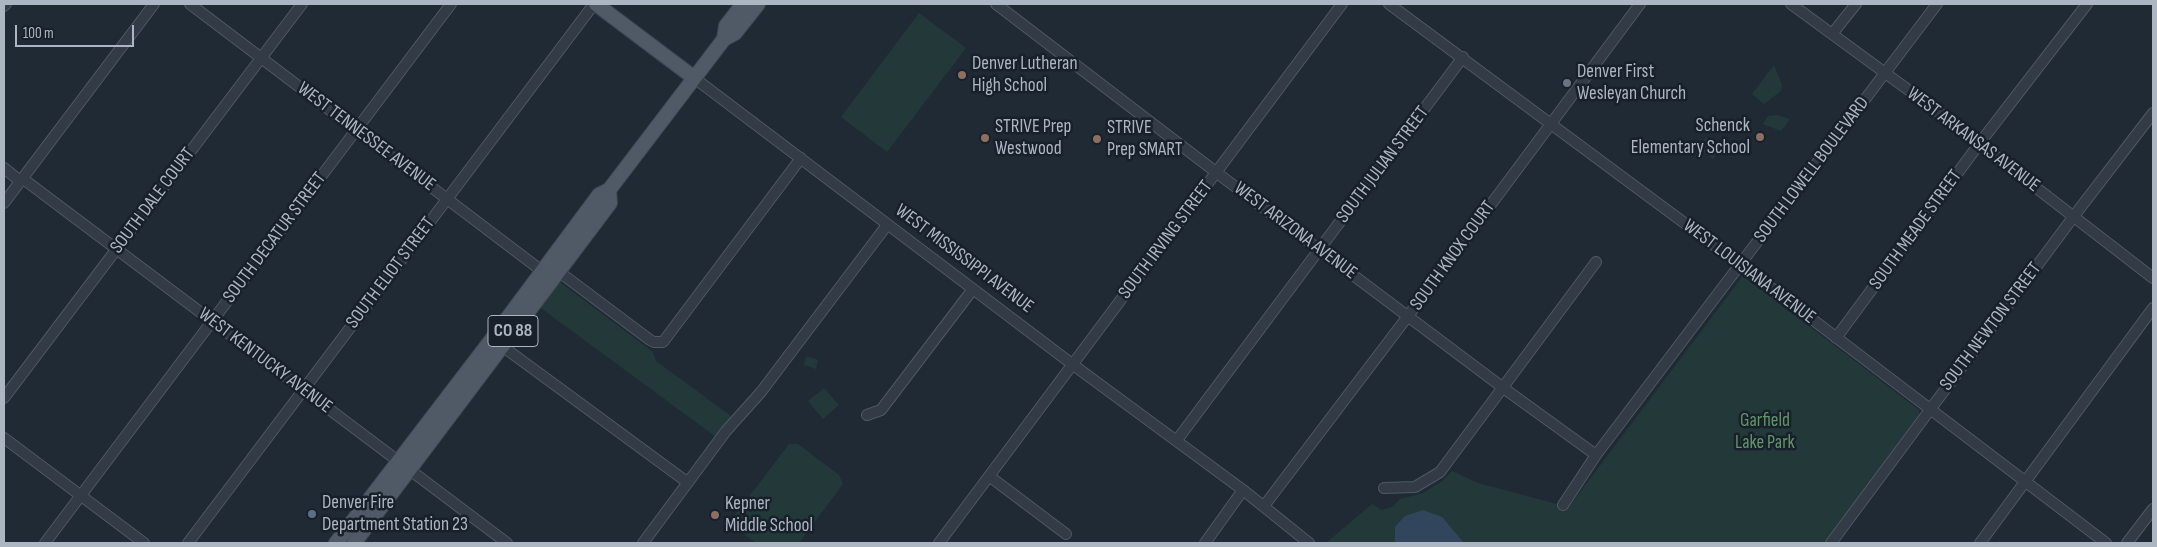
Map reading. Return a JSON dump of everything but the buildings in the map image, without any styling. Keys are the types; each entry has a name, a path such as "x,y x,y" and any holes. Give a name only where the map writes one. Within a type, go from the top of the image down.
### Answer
{"main road":[{"name":"WEST MISSISSIPPI AVENUE","path":"595,4 693,77"},
{"name":"CO 88","path":"724,38 726,26 743,4"},
{"name":"CO 88","path":"354,543 403,465 542,271 599,195 609,190 724,38 735,33 758,4"},
{"name":"CO 88","path":"336,543 502,346 610,203 609,190"}],"street":[{"path":"4,203 154,4"},
{"name":"WEST TENNESSEE AVENUE","path":"190,4 542,271"},
{"name":"SOUTH DALE COURT","path":"4,398 302,4"},
{"name":"SOUTH DECATUR STREET","path":"45,543 451,4"},
{"name":"SOUTH ELIOT STREET","path":"188,543 595,4"},
{"name":"WEST ARIZONA AVENUE","path":"996,4 1502,387 1596,455"},
{"name":"SOUTH IRVING STREET","path":"939,543 1342,4"},
{"name":"WEST LOUISIANA AVENUE","path":"1390,4 1741,265 2106,543"},
{"name":"SOUTH KNOX COURT","path":"1264,506 1640,4"},
{"name":"WEST ARKANSAS AVENUE","path":"1791,4 1979,144 2153,278"},
{"path":"1832,34 1856,4"},
{"name":"SOUTH LOWELL BOULEVARD","path":"1563,504 1596,455 1937,4"},
{"name":"SOUTH MEADE STREET","path":"1836,338 1979,144 2087,4"},
{"name":"SOUTH JULIAN STREET","path":"1177,440 1463,57"},
{"name":"WEST MISSISSIPPI AVENUE","path":"693,77 1072,364 1244,490 1309,543"},
{"name":"SOUTH NEWTON STREET","path":"1830,543 2153,113"},
{"path":"558,271 650,340 663,342 801,158"},
{"name":"WEST KENTUCKY AVENUE","path":"4,168 116,249 507,543"},
{"path":"642,543 726,431 761,392 887,225"},
{"path":"1384,488 1415,487 1440,472 1596,262"},
{"path":"867,415 880,410 973,289"},
{"path":"1980,543 2153,308"},
{"path":"502,346 687,482"},
{"path":"4,438 144,543"},
{"path":"989,476 1066,534"},
{"path":"1205,543 1244,490"},
{"path":"2127,543 2153,508"}],"green space":[{"path":"919,13 966,48 887,152 841,117"},
{"path":"1774,65 1782,85 1781,91 1764,104 1752,94"},
{"path":"1777,115 1790,119 1781,131 1763,124 1768,116"},
{"path":"1706,137 1716,144 1716,154 1713,159 1698,148"},
{"name":"Garfield Lake Park","path":"1742,277 1746,278 1919,410 1919,414 1825,543 1326,543 1372,504 1382,510 1392,507 1400,499 1423,493 1441,482 1452,471 1478,483 1557,504 1565,512"},
{"path":"557,280 653,352 656,361 731,416 716,437 538,306"},
{"path":"806,356 818,360 816,369 804,365"},
{"path":"824,388 839,405 823,419 808,401"},
{"path":"789,444 798,444 839,475 843,484 799,543 756,543 729,523"}],"water":[{"path":"1423,510 1442,517 1464,543 1397,543 1395,541 1395,527 1405,516"}],"place":[{"name":"Denver Lutheran High School","path":"962,75"},
{"name":"Denver First Wesleyan Church","path":"1567,83"},
{"name":"Schenck Elementary School","path":"1760,137"},
{"name":"STRIVE Prep Westwood","path":"985,138"},
{"name":"STRIVE Prep SMART","path":"1097,139"},
{"name":"Denver Fire Department Station 23","path":"312,514"},
{"name":"Kepner Middle School","path":"715,515"}]}
